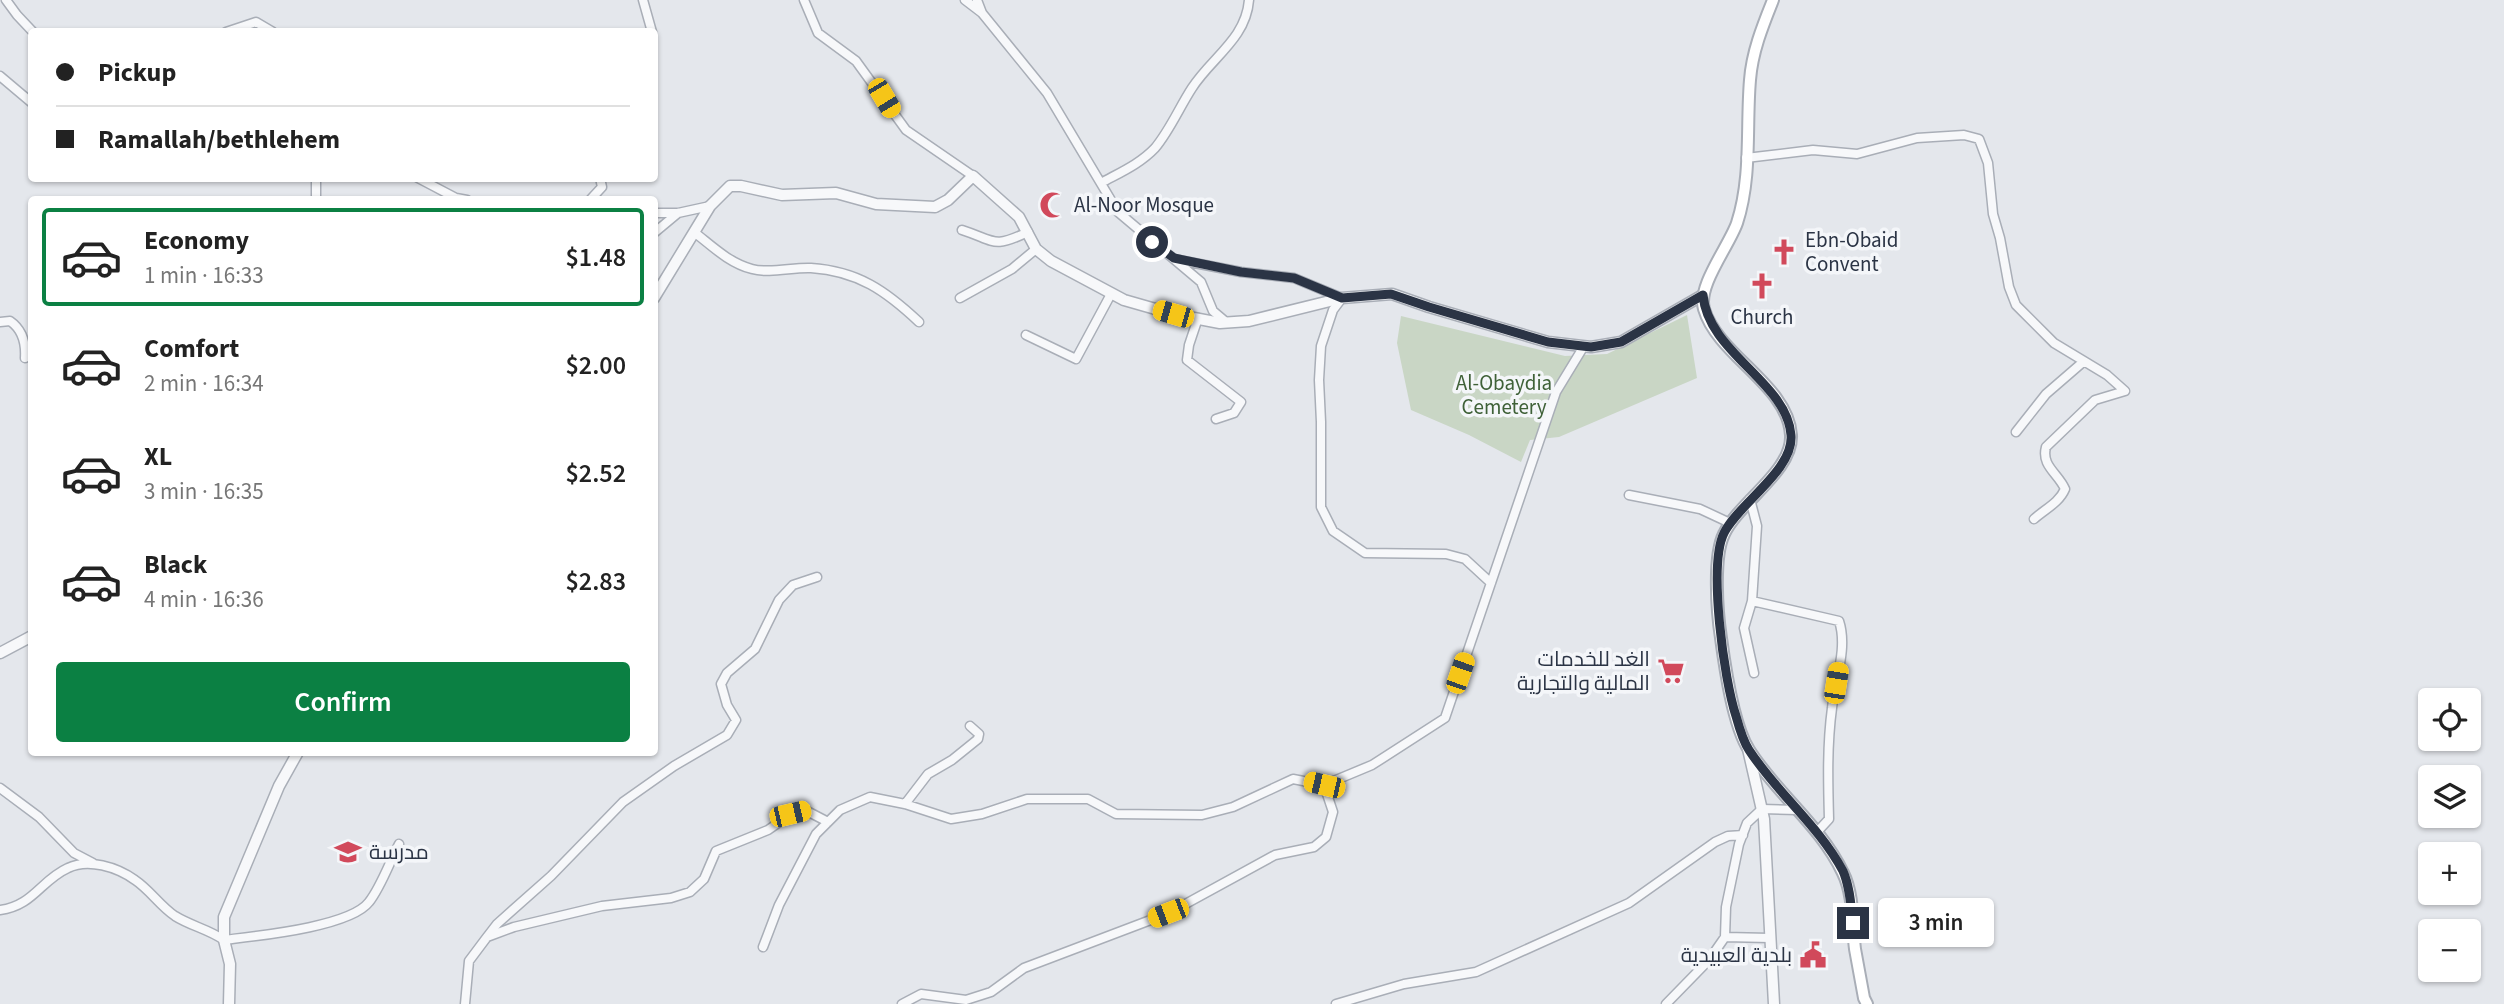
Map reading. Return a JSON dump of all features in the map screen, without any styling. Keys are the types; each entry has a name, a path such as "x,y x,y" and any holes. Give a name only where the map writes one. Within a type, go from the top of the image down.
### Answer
{"main road":[{"path":"1773,0 1759,35 1750,77 1744,195 1736,224 1703,295 1704,309 1711,322 1727,345 1771,393 1786,416 1791,445 1774,474 1723,534 1717,555 1721,636 1735,713 1748,749 1817,832 1844,873 1850,895 1867,1004"}],"street":[{"path":"6,0 29,28"},
{"path":"643,0 651,28"},
{"path":"804,0 818,33 856,61 906,130 923,144 957,163 1020,217 1036,249 1051,261 1111,294 1161,310 1226,322 1249,321 1342,298 1391,294 1535,338 1584,346 1606,346 1621,342 1703,295"},
{"path":"965,0 982,13 1046,93 1118,212 1201,282 1213,311 1226,322"},
{"path":"977,0 982,13"},
{"path":"1101,183 1144,158 1155,148 1192,87 1237,35 1244,23 1249,0"},
{"path":"238,28 256,22 266,28"},
{"path":"0,76 28,100"},
{"path":"1746,158 1813,150 1857,154 1917,138 1964,135 1979,139 1988,163 1993,214 2009,287 2016,305 2054,343 2107,375 2125,391 2095,400 2046,447 2046,464 2061,479 2065,489 2053,505 2044,509 2034,519"},
{"path":"658,291 710,206 730,186 782,195 836,192 876,204 935,207 948,200 973,176"},
{"path":"426,182 452,196"},
{"path":"658,213 678,213 710,206"},
{"path":"658,230 678,213"},
{"path":"962,230 990,243 1003,244 1028,232"},
{"path":"694,232 727,259 753,270 812,268 849,274 891,295 919,322"},
{"path":"960,299 1012,269 1036,249"},
{"path":"1174,258 1241,272 1294,278 1342,298"},
{"path":"1026,335 1076,359 1111,294"},
{"path":"1342,298 1333,310 1321,346 1319,380 1321,507 1333,531 1365,553 1446,554 1465,559 1491,583"},
{"path":"1198,318 1187,360 1241,402 1234,413 1216,419"},
{"path":"0,322 10,321 16,325 26,345 25,358"},
{"path":"763,947 779,905 816,834 840,810 870,797 905,804 951,819 982,814 1027,799 1088,800 1116,814 1202,815 1233,807 1293,779 1324,785 1373,765 1445,718 1556,392 1584,346"},
{"path":"2016,432 2046,394 2083,362"},
{"path":"1629,495 1700,509 1730,523"},
{"path":"1751,499 1757,526 1752,601 1744,628 1754,673"},
{"path":"464,1004 469,961 497,924 543,883 623,802 674,765 727,735 736,720 727,705 721,684 727,673 755,649 779,600 793,585 817,577"},
{"path":"1752,601 1839,621 1843,635 1828,751 1829,819 1817,832"},
{"path":"0,653 28,638"},
{"path":"905,804 928,774 952,760 978,739 979,734 970,726"},
{"path":"1748,749 1762,809 1774,1004"},
{"path":"229,1004 230,964 224,940 224,917 279,786 296,756"},
{"path":"902,1004 921,995 966,1000 991,992 1024,968 1168,913 1275,855 1314,847 1326,837 1333,811 1324,785"},
{"path":"0,788 39,817 74,853 135,880 174,916 209,930 224,940 289,931 350,916 369,903 399,844"},
{"path":"1666,1004 1709,960 1724,937 1726,907 1747,823 1762,809 1797,810"},
{"path":"487,937 514,927 602,906 671,898 690,891 704,878 716,851 768,830 790,814 806,810 828,822"},
{"path":"1336,1004 1404,984 1476,972 1629,903 1715,842 1728,836 1743,835"},
{"path":"0,910 24,904 69,866 96,864"},
{"path":"1724,937 1770,938"}],"green space":[{"name":"Al-Obaydia Cemetery","path":"1687,315 1697,378 1559,437 1530,440 1521,462 1469,435 1411,410 1397,343 1401,316 1565,356 1607,354"}],"place":[{"name":"Al-Noor Mosque","path":"1053,205"},
{"name":"Ebn-Obaid Convent","path":"1784,252"},
{"name":"Church","path":"1762,286"},
{"name":"الغد للخدمات المالية والتجارية","path":"1671,671"},
{"name":"مدرسة","path":"348,852"},
{"name":"بلدية العبيدية","path":"1813,955"}],"route":[{"path":"1152,242 1174,258 1241,272 1294,278 1342,298 1391,294 1548,342 1591,347 1621,342 1703,295 1704,309 1711,322 1727,345 1771,393 1786,416 1791,434 1791,445 1786,455 1774,474 1735,516 1723,534 1717,555 1721,636 1735,713 1748,749 1817,832 1844,873 1853,923"}]}
